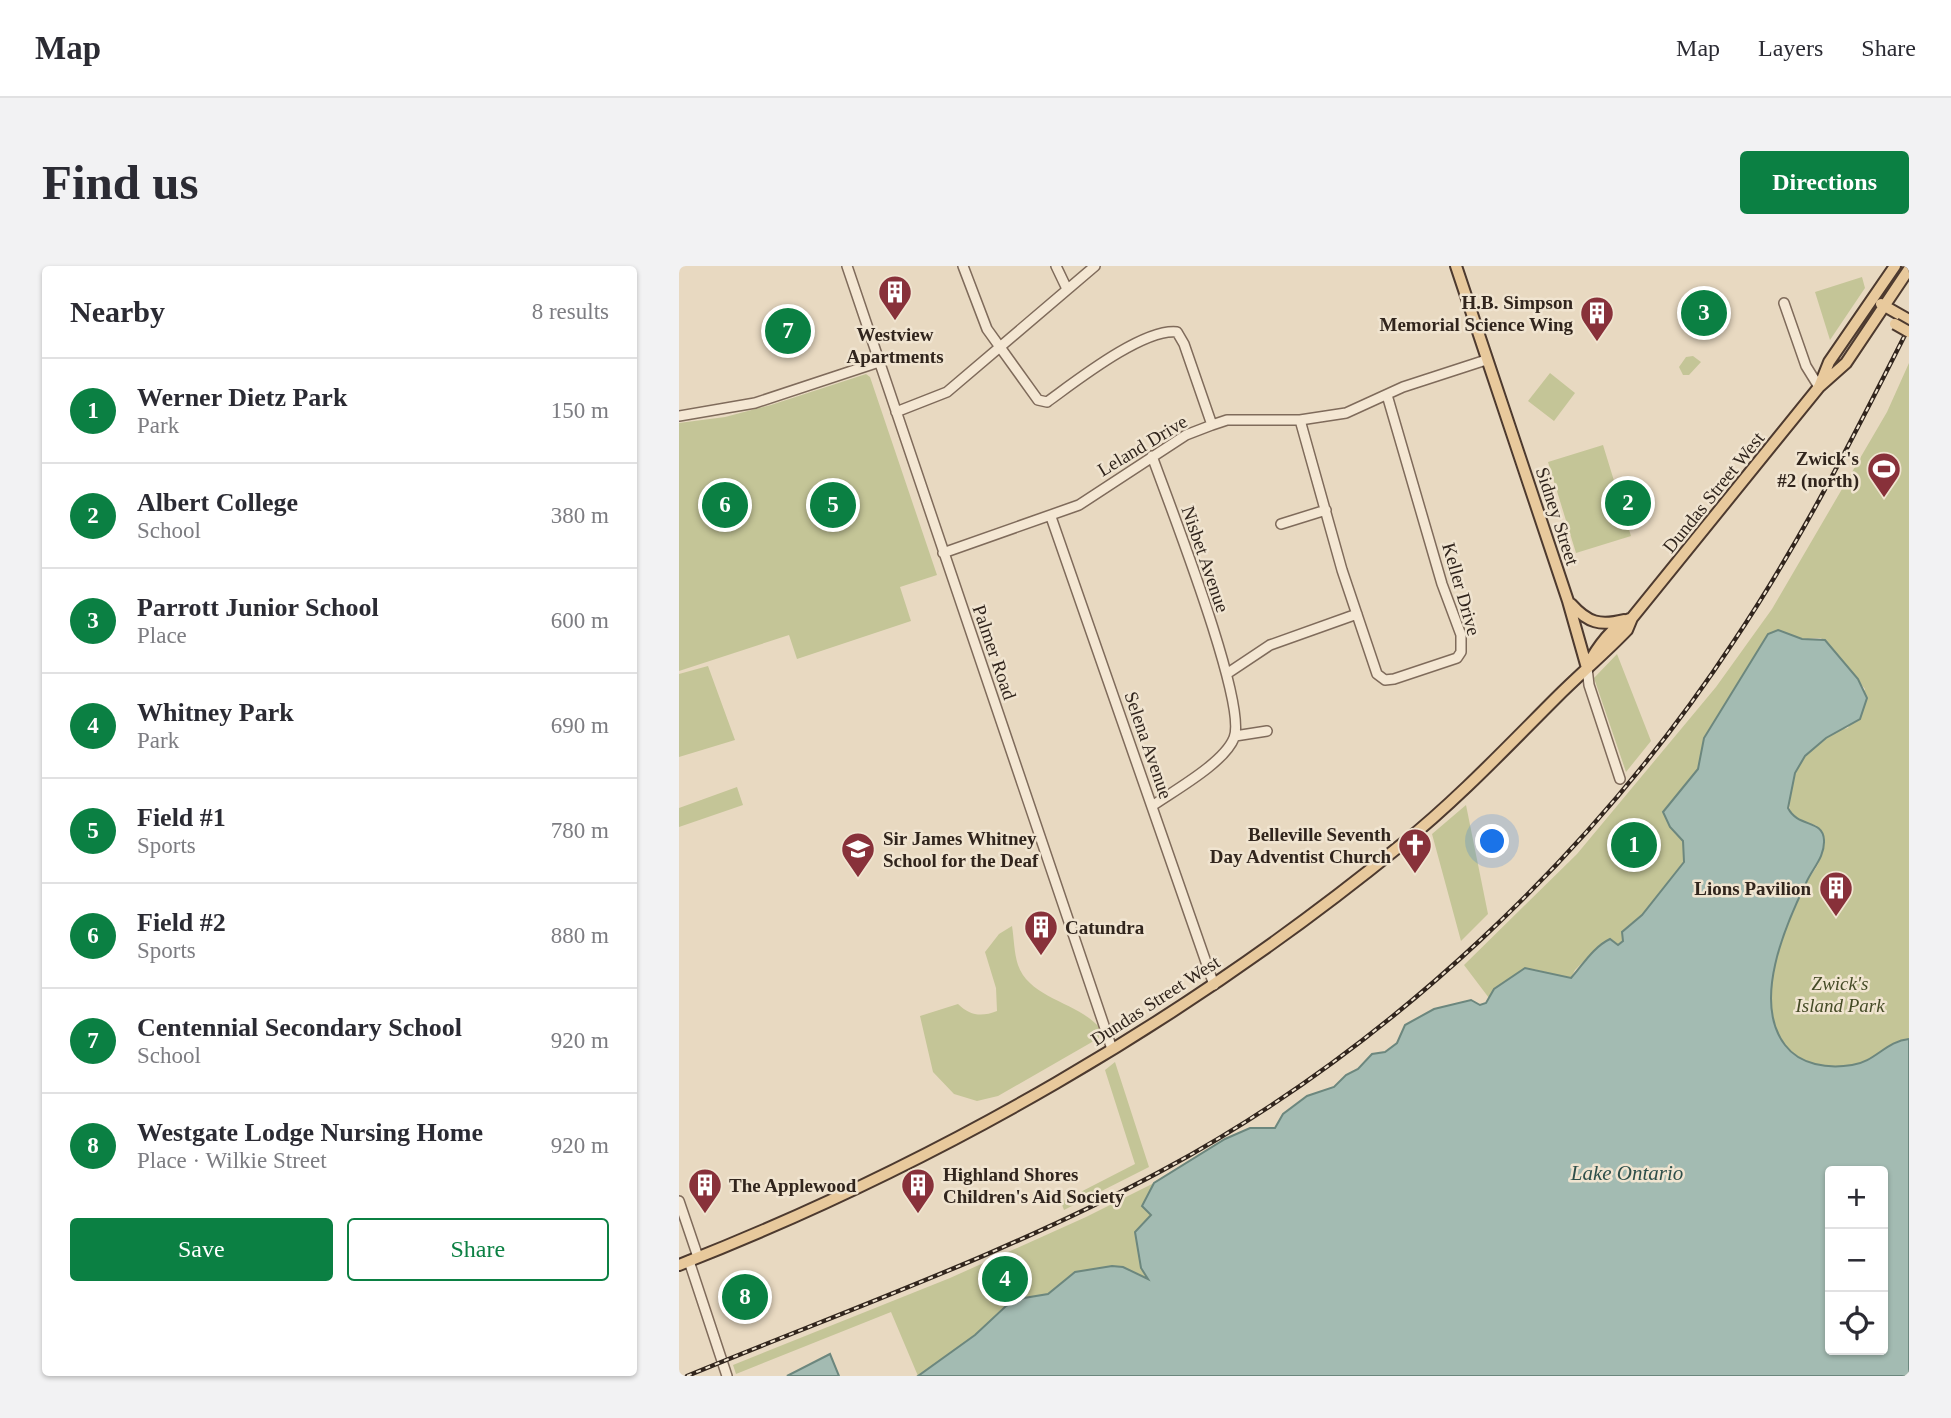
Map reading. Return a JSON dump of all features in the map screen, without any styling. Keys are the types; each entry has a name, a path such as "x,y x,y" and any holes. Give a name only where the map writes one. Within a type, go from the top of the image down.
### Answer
{"main road":[{"name":"Sidney Street","path":"1456,266 1568,601 1587,668"},
{"name":"Dundas Street West","path":"1819,387 1829,362 1895,266"},
{"name":"Dundas Street West","path":"689,1261 922,1157 1112,1049 1214,985 1401,846 1448,805 1587,668 1593,654 1628,619 1819,387 1846,363 1909,269"},
{"path":"1870,303 1901,320 1909,332"},
{"path":"1568,601 1590,622 1599,624 1628,619"}],"street":[{"name":"Palmer Road","path":"847,266 1112,1049"},
{"path":"963,266 983,320 998,347 1033,396 1047,402 1114,356 1161,334 1177,332 1185,344 1212,425"},
{"path":"1056,266 1067,289"},
{"path":"896,412 947,392 1095,266"},
{"path":"1784,303 1806,366 1819,387"},
{"name":"Leland Drive","path":"943,553 1079,505 1186,435 1212,425 1227,421 1300,420 1346,413 1387,395 1486,360"},
{"path":"679,416 755,403 879,362"},
{"name":"Keller Drive","path":"1300,420 1357,614 1377,674 1385,680 1457,657 1461,652 1461,635 1443,584 1387,395"},
{"name":"Nisbet Avenue","path":"1152,456 1228,673 1236,715 1235,736"},
{"path":"1281,524 1327,510"},
{"name":"Selena Avenue","path":"1051,517 1214,985"},
{"path":"1228,673 1270,645 1357,614"},
{"name":"Sidney Street","path":"1587,668 1620,779"},
{"path":"1152,806 1225,752 1235,736 1267,731"},
{"path":"679,1202 689,1261 727,1376"}],"green space":[{"path":"1862,277 1865,288 1830,340 1815,292"},
{"path":"1693,356 1701,362 1689,375 1683,375 1679,367 1686,357"},
{"name":"Zwick's Island Park","path":"1909,363 1909,1039 1893,1044 1860,1063 1824,1065 1806,1060 1790,1051 1775,1027 1771,1007 1775,965 1789,922 1820,858 1817,826 1793,818 1789,804 1790,790 1801,762 1811,750 1835,732 1848,728 1865,689 1821,638 1802,639 1778,630 1768,634 1704,738 1698,769 1664,810 1670,827 1683,841 1684,862 1618,946 1602,943 1575,970 1571,978 1533,969 1494,989 1489,998 1464,965 1577,854 1716,687 1772,609 1887,412"},
{"path":"1550,373 1575,393 1554,421 1528,401"},
{"path":"866,374 870,377 937,575 900,587 911,621 797,659 789,635 679,671 679,423 725,417 771,405"},
{"path":"1603,445 1631,536 1576,553 1548,462"},
{"path":"1617,654 1651,741 1626,772 1594,678"},
{"path":"708,666 735,740 679,757 679,674"},
{"path":"737,787 743,805 679,827 679,808"},
{"path":"1466,805 1488,914 1461,941 1432,834"},
{"path":"1012,926 1018,965 1024,976 1043,993 1090,1019 1099,1027 1099,1038 998,1096 977,1101 954,1094 933,1072 920,1016 958,1004 976,1014 997,1011 996,988 985,952 999,934"},
{"path":"1115,1062 1149,1167 1064,1210 1061,1202 1135,1164 1105,1070"},
{"path":"1154,1183 1142,1206 1151,1215 1148,1280 1123,1267 1112,1266 1075,1272 1048,1294 1024,1298 1006,1306 975,1335 918,1376 891,1312 736,1374 733,1365 950,1278 1086,1217"}],"water":[{"name":"Lake Ontario","path":"1778,630 1802,639 1825,640 1858,679 1867,698 1860,719 1826,738 1805,756 1795,773 1788,808 1792,814 1823,833 1824,846 1781,942 1775,964 1771,1008 1785,1045 1798,1057 1815,1064 1834,1066 1860,1063 1894,1043 1909,1039 1909,1376 918,1376 975,1335 1006,1306 1024,1298 1048,1294 1075,1272 1112,1266 1123,1267 1148,1279 1141,1268 1135,1232 1151,1215 1142,1206 1154,1183 1225,1139 1250,1128 1275,1128 1283,1114 1307,1096 1334,1087 1346,1075 1358,1069 1372,1054 1385,1052 1397,1043 1405,1025 1434,1009 1471,1000 1480,1005 1486,1003 1494,989 1525,968 1571,978 1604,942 1610,939 1618,945 1623,941 1622,932 1642,915 1684,862 1683,841 1670,827 1663,812 1698,769 1704,738 1768,634"},
{"path":"830,1354 839,1376 787,1376"}],"railway":[{"path":"687,1376 988,1254 1105,1200 1163,1170 1246,1121 1327,1066 1406,1006 1480,940 1551,870 1617,796 1678,720 1759,603 1805,526 1909,327"}],"place":[{"name":"Parrott Junior School","path":"1704,313"},
{"name":"Westview Apartments","path":"895,322"},
{"name":"Centennial Secondary School","path":"788,331"},
{"name":"H.B. Simpson Memorial Science Wing","path":"1597,343"},
{"name":"Zwick's #2 (north)","path":"1884,499"},
{"name":"Albert College","path":"1628,503"},
{"name":"Field #2","path":"725,505"},
{"name":"Field #1","path":"833,505"},
{"name":"Werner Dietz Park","path":"1634,845"},
{"name":"Belleville Seventh Day Adventist Church","path":"1415,875"},
{"name":"Sir James Whitney School for the Deaf","path":"858,879"},
{"name":"Lions Pavilion","path":"1836,918"},
{"name":"Catundra","path":"1041,957"},
{"name":"The Applewood","path":"705,1215"},
{"name":"Highland Shores Children's Aid Society","path":"918,1215"},
{"name":"Whitney Park","path":"1005,1279"},
{"name":"Westgate Lodge Nursing Home","path":"745,1297"}]}
